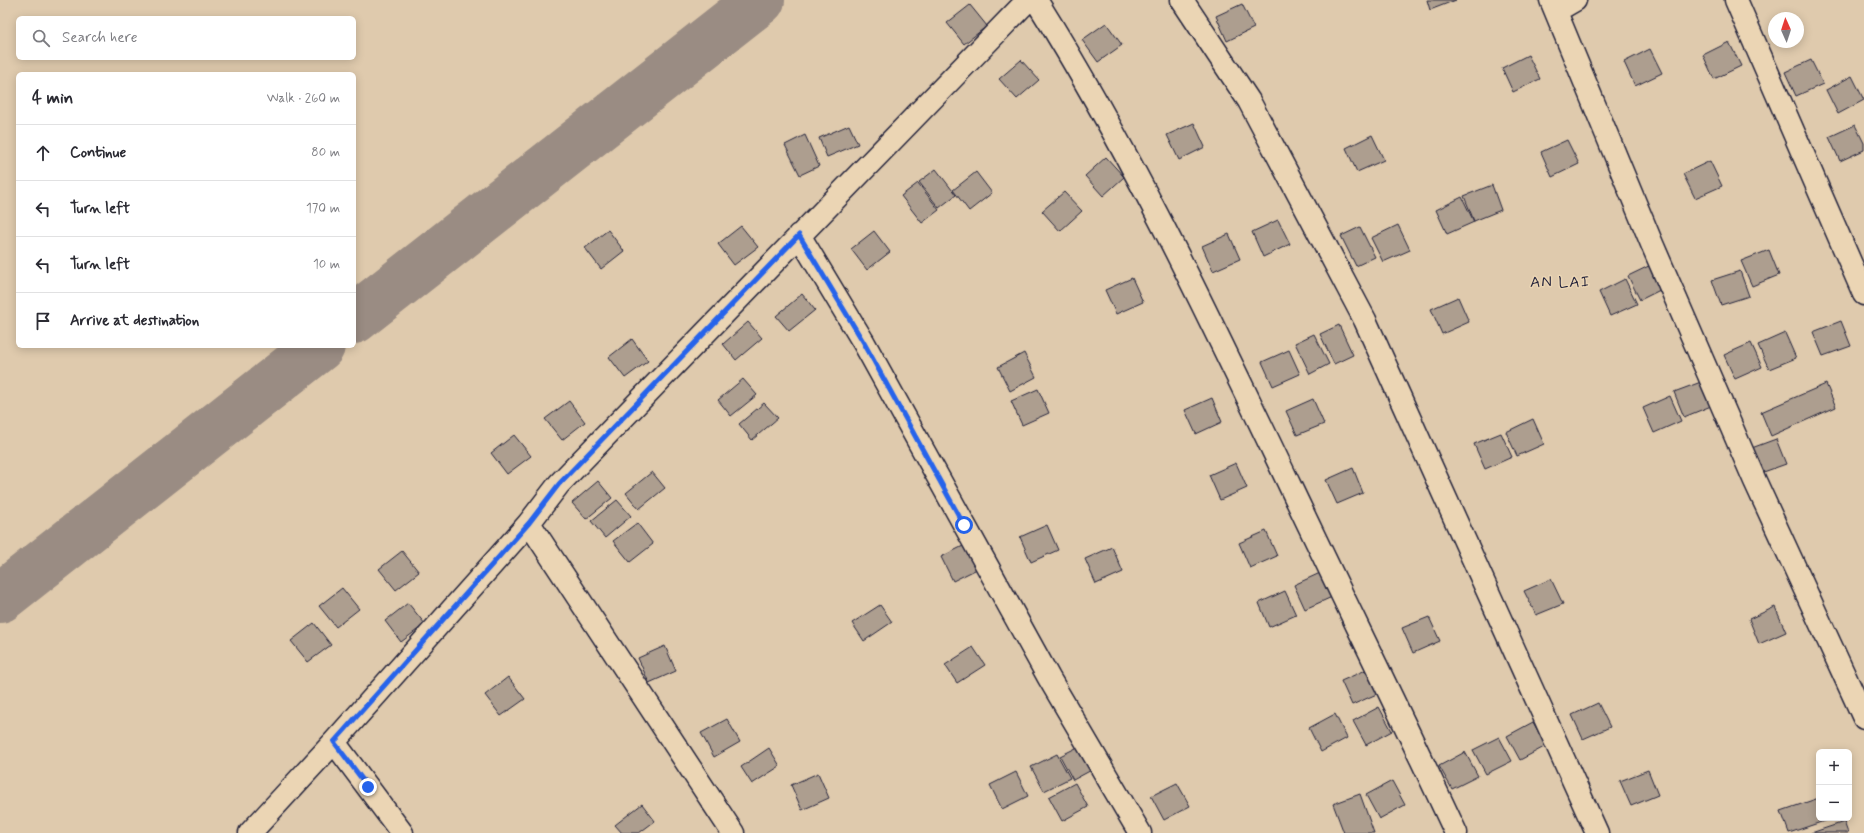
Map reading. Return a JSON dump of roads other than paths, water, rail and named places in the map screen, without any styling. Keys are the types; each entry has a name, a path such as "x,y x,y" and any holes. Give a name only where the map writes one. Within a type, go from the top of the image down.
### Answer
{"street":[{"path":"250,833 334,742 529,523 559,484 1028,0"},
{"path":"1036,0 1076,64 1175,249 1240,379 1456,833"},
{"path":"1182,0 1249,101 1365,320 1597,833"},
{"path":"1736,0 1864,294"},
{"path":"1561,4 1652,244 1755,481 1864,718"},
{"path":"799,235 864,343 1050,678 1140,833"},
{"path":"529,523 733,833"},
{"path":"334,742 402,833"}],"waterway":[{"path":"356,317 760,0"},
{"path":"0,598 317,348"}],"district":[{"name":"AN LAI","path":"1560,281"}]}
